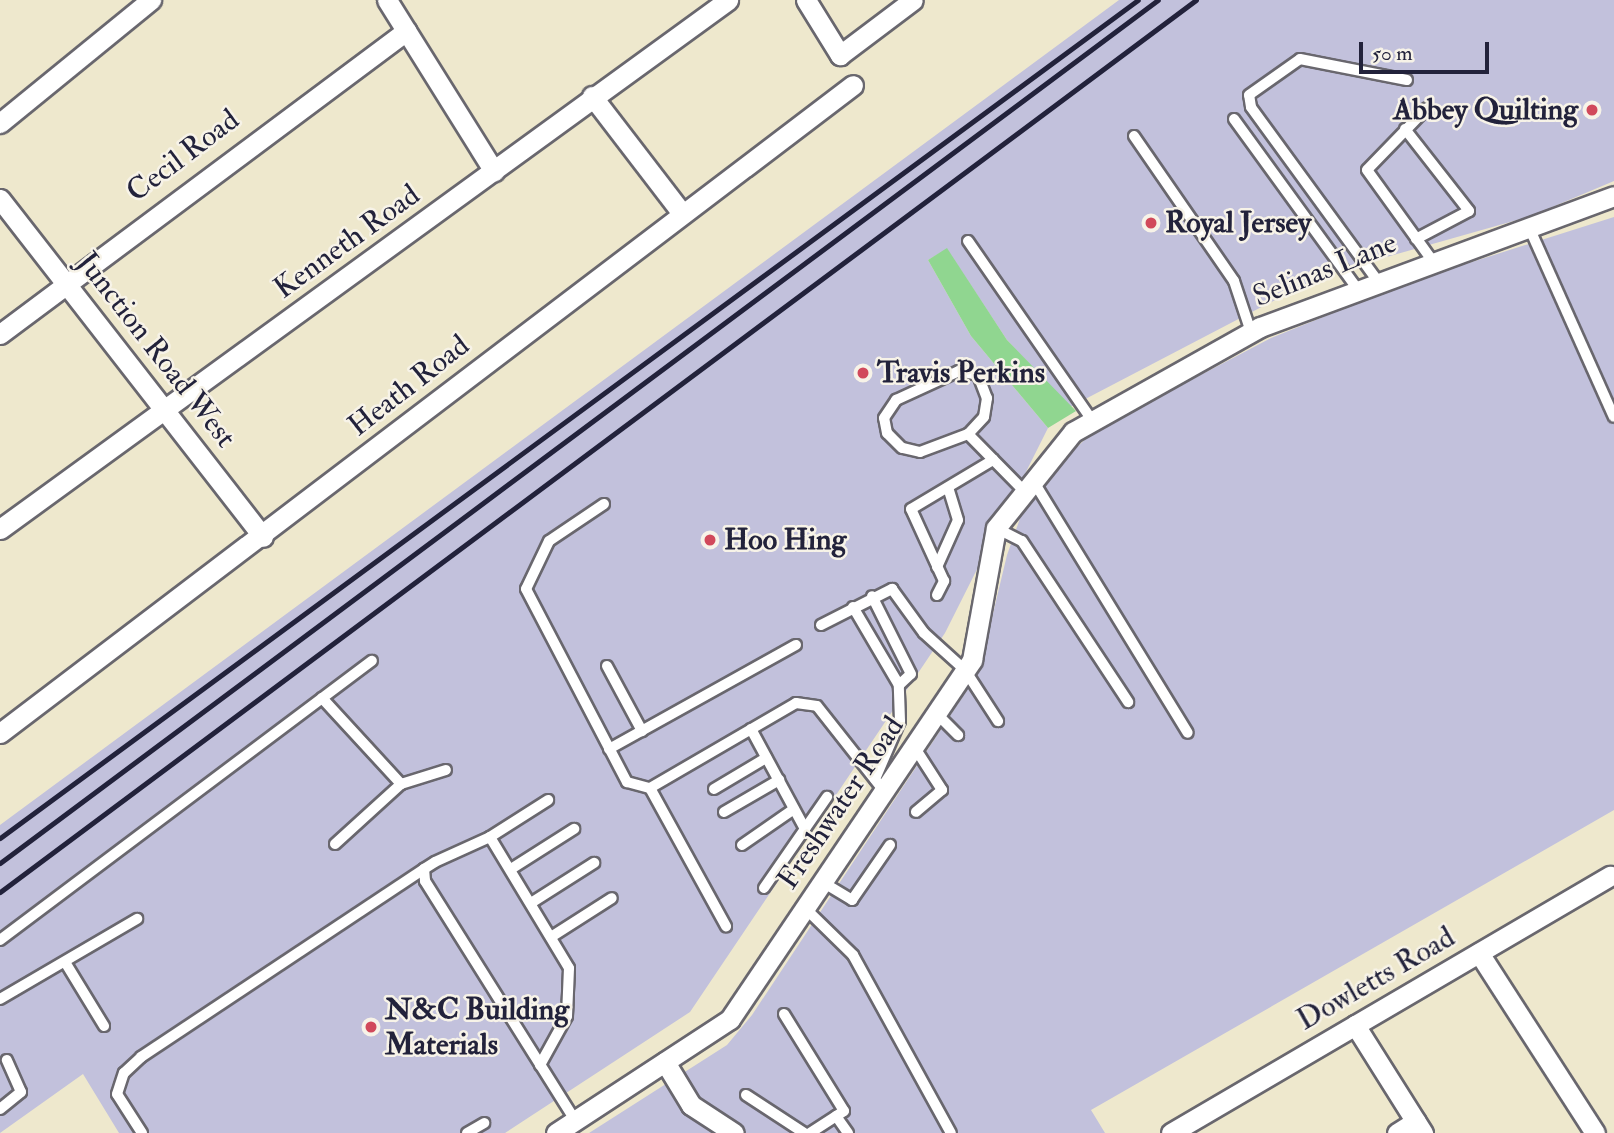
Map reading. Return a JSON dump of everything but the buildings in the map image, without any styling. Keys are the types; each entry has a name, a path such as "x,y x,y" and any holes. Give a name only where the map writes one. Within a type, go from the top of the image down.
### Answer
{"street":[{"path":"0,123 151,0"},
{"path":"387,0 494,171"},
{"name":"Kenneth Road","path":"0,529 166,412 592,96 728,0"},
{"path":"806,0 840,55 913,0"},
{"name":"Cecil Road","path":"0,334 65,281 407,31"},
{"name":"Heath Road","path":"0,733 263,537 681,212 853,85"},
{"path":"592,96 681,212"},
{"name":"Selinas Lane","path":"1073,432 1251,332 1377,280 1614,196"},
{"name":"Junction Road West","path":"0,200 263,537"},
{"name":"Freshwater Road","path":"556,1133 730,1019 824,883 880,786 915,748 965,670 996,528 1073,432"},
{"name":"Dowletts Road","path":"1178,1131 1611,876"},
{"path":"1479,953 1595,1133"},
{"path":"1355,1025 1420,1127 1397,1133"},
{"path":"665,1062 691,1105 734,1133"}],"lane":[{"path":"1377,280 1251,107 1249,95 1300,59 1406,80"},
{"path":"1427,108 1367,170 1432,260"},
{"path":"1234,119 1357,288"},
{"path":"1405,129 1469,211 1416,239"},
{"path":"1134,136 1234,281 1251,332"},
{"path":"1528,225 1614,417"},
{"path":"968,241 1092,420"},
{"path":"959,371 978,375 988,398 984,416 968,434 920,452 902,448 887,433 884,418 895,400 959,371"},
{"path":"968,434 993,460 1029,487 1188,733"},
{"path":"937,595 944,581 910,513 993,460"},
{"path":"937,567 958,520 948,487"},
{"path":"604,504 549,541 526,589 627,782 650,788 796,703 817,706 880,786"},
{"path":"996,528 1022,541 1128,702"},
{"path":"821,625 872,596 892,589 924,633 965,670 998,721"},
{"path":"872,596 911,674 899,685"},
{"path":"853,607 899,685 900,721 880,786"},
{"path":"609,749 796,645"},
{"path":"0,940 372,661"},
{"path":"607,666 642,731"},
{"path":"323,698 401,784"},
{"path":"937,714 958,734"},
{"path":"751,729 805,829"},
{"path":"915,748 942,790 916,812"},
{"path":"714,789 766,758"},
{"path":"335,844 401,784 446,770"},
{"path":"724,811 779,780"},
{"path":"650,788 726,926"},
{"path":"764,888 827,797"},
{"path":"142,1133 117,1094 124,1073 141,1057 424,869 490,837 548,800"},
{"path":"742,845 794,809"},
{"path":"511,869 574,829"},
{"path":"490,837 569,968 571,994 567,1016 540,1065"},
{"path":"824,883 852,900 890,845"},
{"path":"531,903 594,863"},
{"path":"424,869 425,881 575,1120"},
{"path":"551,937 612,898"},
{"path":"806,909 853,955 951,1133"},
{"path":"0,999 137,919"},
{"path":"65,962 104,1026"},
{"path":"784,1014 844,1111 810,1133"},
{"path":"0,1109 21,1092 7,1060"},
{"path":"746,1095 804,1133"},
{"path":"836,1116 848,1133"},
{"path":"467,1133 484,1123"}],"shaded area":[{"path":"1119,0 1614,0 1614,181 1531,216 1323,275 1070,407 1007,340 947,249 928,260 971,336 1048,428 945,633 690,1012 505,1133 119,1133 83,1074 0,1133 0,825"},
{"path":"1614,217 1614,810 1091,1110 1105,1133 589,1133 727,1045 752,1015 979,672 1007,555 1029,493 1094,431 1271,338 1415,280"}],"green space":[{"path":"947,248 1007,340 1076,411 1048,428 971,336 928,260"}],"railway":[{"path":"0,838 1138,0"},
{"path":"0,863 1158,0"},
{"path":"0,892 1196,0"}],"place":[{"name":"Abbey Quilting","path":"1592,110"},
{"name":"Royal Jersey","path":"1151,223"},
{"name":"Travis Perkins","path":"863,373"},
{"name":"Hoo Hing","path":"710,540"},
{"name":"N&C Building Materials","path":"371,1027"}]}
